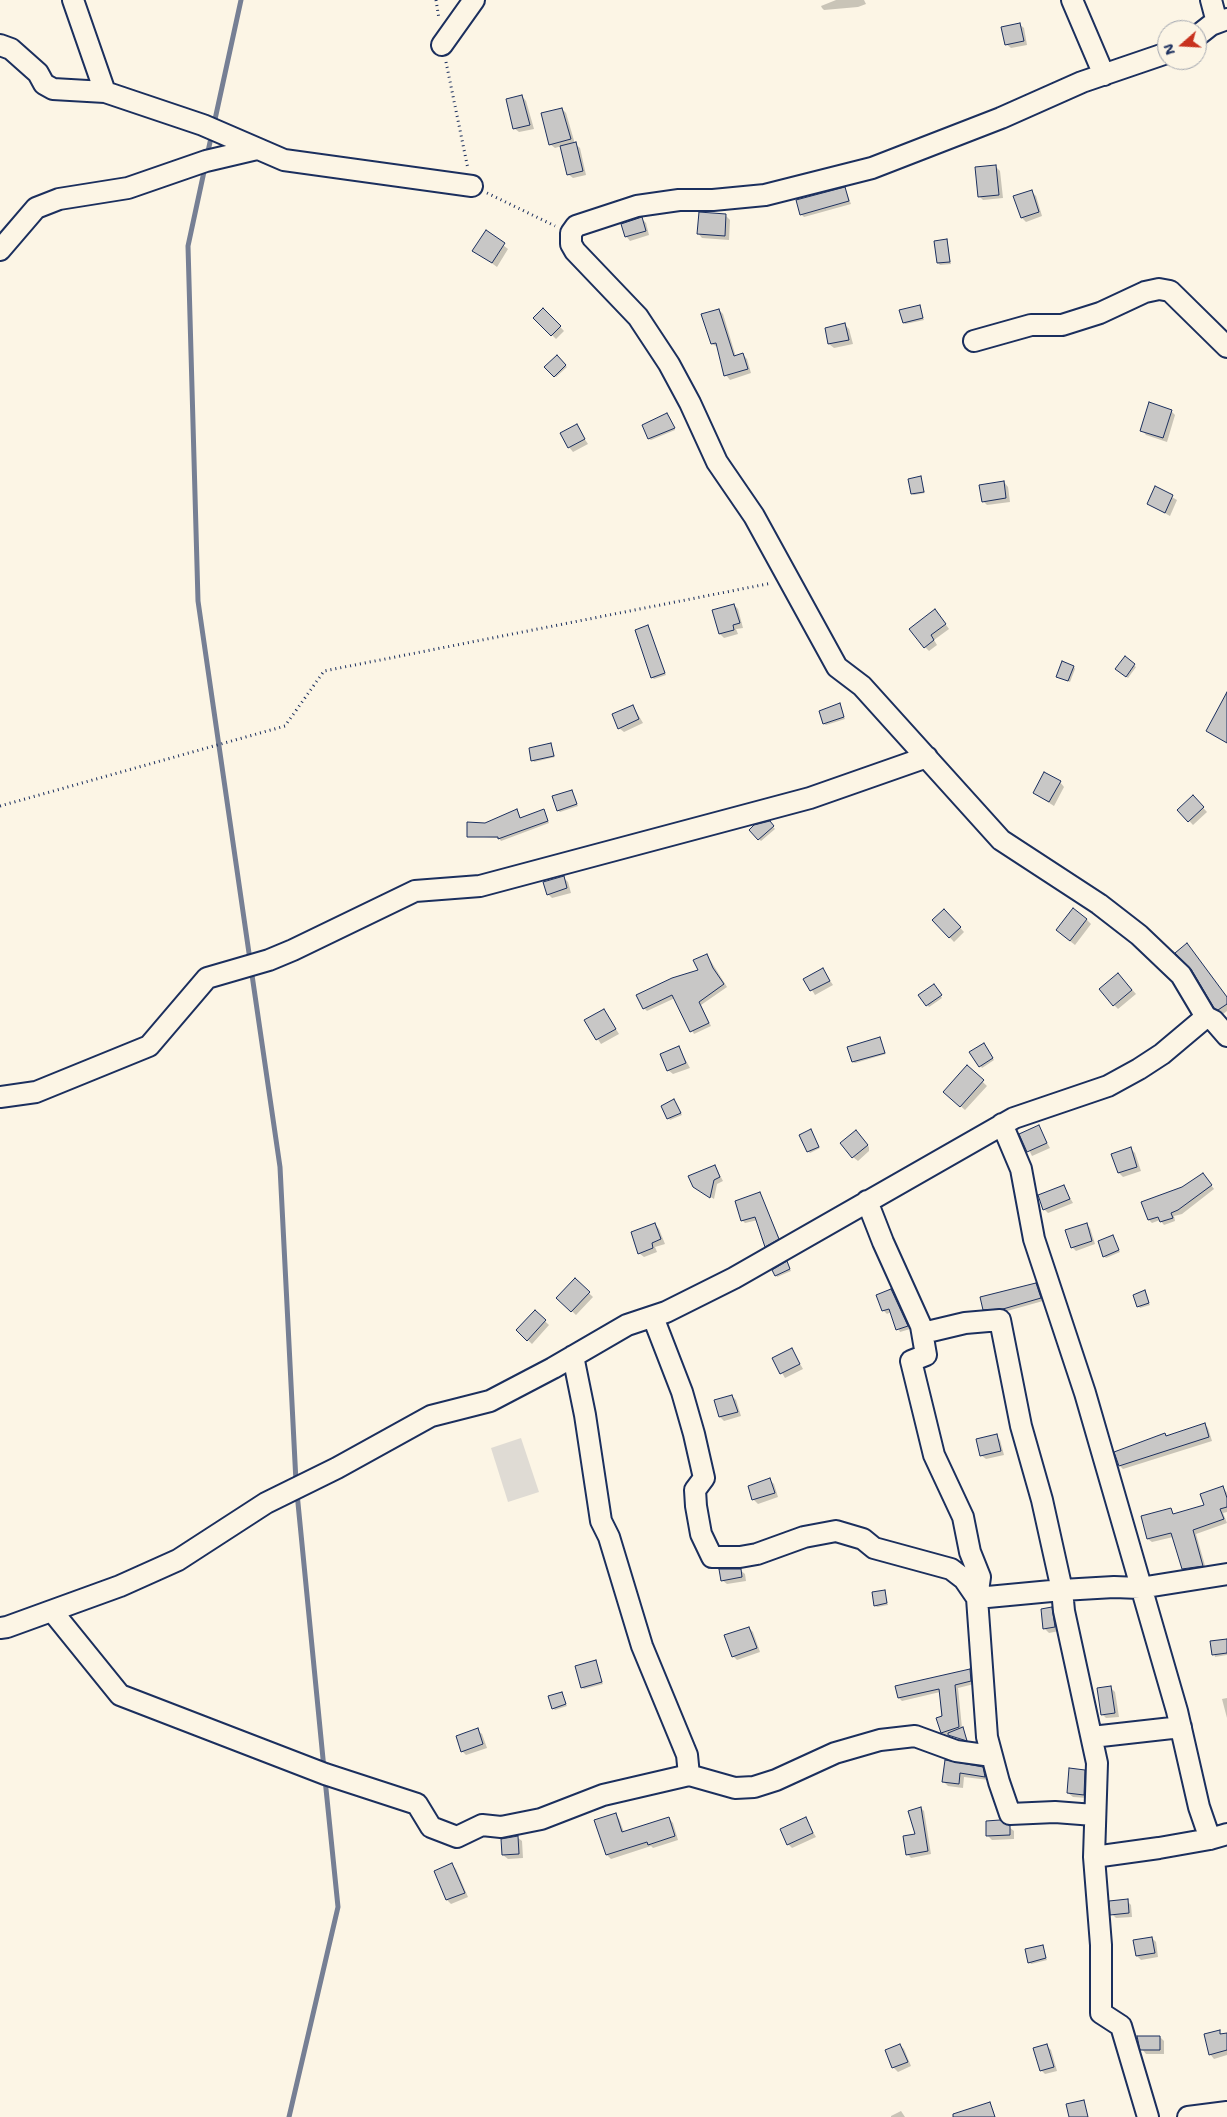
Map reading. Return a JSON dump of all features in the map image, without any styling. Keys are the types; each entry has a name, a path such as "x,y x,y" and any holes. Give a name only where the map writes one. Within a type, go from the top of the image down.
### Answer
{"street":[{"path":"73,0 105,92"},
{"path":"442,45 474,0"},
{"path":"1072,0 1104,75"},
{"path":"1207,28 1211,25 1218,11"},
{"path":"0,45 10,49 38,73 44,84 53,89 105,92 203,125 284,160 472,186"},
{"path":"1157,56 1082,82 1002,118 872,168 765,195 713,200 679,200 637,206 576,226 572,233 572,244 575,251 638,317 669,364 690,403 717,462 754,516 837,667 862,686 1001,840 1098,904 1139,935 1181,975 1216,1016 1227,1036"},
{"path":"0,250 36,208 59,199 128,188 206,161 257,149"},
{"path":"974,341 1031,326 1062,325 1100,313 1145,292 1159,289 1170,291 1181,300 1227,346"},
{"path":"0,1097 36,1092 149,1046 207,978 269,960 293,950 415,891 480,886 810,798 926,757"},
{"path":"0,1628 120,1586 178,1560 266,1503 337,1468 431,1416 490,1401 627,1325 666,1312 734,1278 1002,1124 1067,1098 1108,1086 1162,1054 1216,1016"},
{"path":"1002,1124 1021,1169 1034,1239 1086,1393 1181,1727 1199,1807 1219,1836 1094,1857"},
{"path":"868,1201 883,1242 921,1326 926,1355 911,1361 934,1456 962,1517 970,1552 980,1577 977,1598 987,1737 1010,1814 1054,1812 1094,1815"},
{"path":"653,1317 682,1392 694,1434 704,1478 695,1490 696,1506 701,1534 712,1557 740,1557 757,1554 804,1537 836,1531 863,1539 874,1548 951,1569 964,1579 977,1598"},
{"path":"922,1333 965,1323 1000,1320 1021,1426 1042,1500 1062,1590 1097,1763 1094,1857 1102,1945 1101,2013 1121,2026 1148,2117"},
{"path":"573,1356 585,1415 601,1521 609,1537 642,1646 687,1755 689,1775"},
{"path":"977,1598 1062,1590 1114,1587 1140,1588 1227,1574"},
{"path":"52,1611 120,1696 325,1774 417,1804 431,1828 457,1837 482,1825 501,1827 542,1819 603,1795 689,1775 735,1788 754,1787 776,1780 835,1753 880,1740 915,1736 956,1751 992,1756"},
{"path":"1092,1737 1181,1727"},
{"path":"1188,2117 1227,2112"}],"path":[{"path":"436,0 442,45 472,186 572,233"},
{"path":"0,806 285,726 324,671 790,580"}],"shaded area":[{"path":"521,1438 539,1492 508,1502 491,1448"}],"building":[{"path":"1020,23 1024,41 1005,45 1001,27"},
{"path":"522,95 530,125 513,129 506,99"},
{"path":"562,108 571,139 549,145 541,113"},
{"path":"576,142 583,171 567,175 560,146"},
{"path":"996,165 999,195 978,197 975,167"},
{"path":"845,187 849,201 800,215 796,200"},
{"path":"1032,190 1039,212 1021,218 1013,196"},
{"path":"699,212 726,214 725,236 697,234"},
{"path":"642,217 646,231 625,237 621,224"},
{"path":"486,230 505,243 492,263 472,251"},
{"path":"947,239 950,262 937,263 934,241"},
{"path":"920,305 923,318 903,323 899,310"},
{"path":"543,308 561,326 551,336 533,318"},
{"path":"719,309 734,356 743,353 748,369 724,376 716,343 711,344 701,314"},
{"path":"845,323 849,340 828,344 825,328"},
{"path":"557,355 566,365 554,377 544,367"},
{"path":"1149,402 1172,410 1163,438 1140,431"},
{"path":"667,413 675,428 648,439 642,425"},
{"path":"577,424 585,439 568,448 560,433"},
{"path":"921,476 924,492 911,494 908,479"},
{"path":"1004,481 1006,498 982,502 979,485"},
{"path":"1155,486 1173,495 1165,513 1147,504"},
{"path":"734,604 740,623 733,625 734,630 719,634 712,610"},
{"path":"935,609 946,624 931,635 934,640 924,648 909,629"},
{"path":"648,625 665,673 651,678 635,630"},
{"path":"1125,656 1135,664 1126,677 1115,669"},
{"path":"1062,661 1074,666 1068,681 1056,677"},
{"path":"1227,692 1227,743 1206,731"},
{"path":"840,703 844,717 823,724 819,711"},
{"path":"633,705 639,719 618,729 612,714"},
{"path":"551,743 554,756 531,761 529,748"},
{"path":"1044,772 1061,781 1049,802 1033,793"},
{"path":"572,790 577,804 557,811 552,796"},
{"path":"1193,795 1204,807 1188,822 1177,810"},
{"path":"517,809 520,818 544,809 548,821 498,839 498,837 467,837 467,822 485,823"},
{"path":"770,821 774,826 758,840 749,830 754,825"},
{"path":"564,876 567,888 547,895 543,882"},
{"path":"1073,908 1087,919 1070,941 1056,930"},
{"path":"944,909 961,927 949,938 932,920"},
{"path":"1187,943 1227,997 1227,1004 1218,1010 1214,1008 1191,969 1175,953"},
{"path":"707,954 713,968 724,984 699,1002 709,1023 690,1032 672,995 643,1009 636,995 672,978 698,970 693,960"},
{"path":"823,968 830,981 810,991 803,979"},
{"path":"1118,973 1132,990 1113,1006 1099,989"},
{"path":"934,984 942,995 926,1006 918,995"},
{"path":"604,1009 616,1029 596,1040 584,1020"},
{"path":"880,1037 885,1053 852,1062 847,1047"},
{"path":"984,1043 993,1058 979,1067 969,1052"},
{"path":"679,1046 686,1063 667,1071 660,1054"},
{"path":"967,1065 984,1080 960,1107 943,1092"},
{"path":"674,1099 681,1113 667,1119 661,1106"},
{"path":"1039,1125 1047,1143 1027,1152 1019,1134"},
{"path":"811,1129 819,1147 807,1152 799,1135"},
{"path":"856,1130 868,1145 852,1158 840,1143"},
{"path":"1131,1147 1137,1167 1118,1173 1111,1154"},
{"path":"715,1165 720,1177 714,1180 710,1198 693,1187 688,1176"},
{"path":"1203,1173 1212,1185 1171,1213 1173,1218 1160,1222 1158,1217 1148,1220 1141,1202 1182,1187"},
{"path":"1064,1185 1070,1199 1043,1210 1038,1195"},
{"path":"760,1192 779,1239 765,1247 755,1217 741,1221 735,1201"},
{"path":"655,1223 661,1239 652,1243 653,1248 638,1254 631,1232"},
{"path":"1087,1223 1092,1241 1071,1248 1065,1230"},
{"path":"1113,1235 1119,1250 1103,1257 1098,1241"},
{"path":"787,1261 790,1269 775,1276 772,1270"},
{"path":"575,1278 590,1292 571,1312 556,1298"},
{"path":"1036,1283 1041,1298 1003,1309 983,1310 980,1297"},
{"path":"891,1289 908,1326 896,1330 889,1309 882,1311 876,1295"},
{"path":"1145,1290 1149,1303 1137,1307 1133,1295"},
{"path":"535,1310 546,1320 527,1341 516,1330"},
{"path":"792,1348 800,1364 780,1374 772,1358"},
{"path":"732,1395 738,1412 719,1417 714,1400"},
{"path":"1205,1423 1209,1437 1119,1466 1114,1452 1165,1433 1166,1436"},
{"path":"997,1434 1001,1451 980,1456 976,1439"},
{"path":"770,1478 775,1493 752,1500 748,1486"},
{"path":"1223,1486 1227,1498 1227,1507 1220,1509 1224,1519 1193,1530 1203,1566 1182,1569 1171,1533 1147,1539 1141,1516 1171,1508 1173,1514 1204,1505 1200,1494"},
{"path":"719,1569 741,1569 742,1577 721,1581"},
{"path":"885,1590 887,1603 874,1606 872,1592"},
{"path":"1052,1607 1055,1627 1043,1629 1041,1609"},
{"path":"749,1627 757,1648 732,1657 724,1635"},
{"path":"1227,1639 1227,1653 1212,1655 1210,1641"},
{"path":"596,1660 602,1682 581,1688 575,1666"},
{"path":"970,1669 971,1681 955,1685 959,1727 941,1733 936,1718 942,1716 939,1689 898,1698 895,1686"},
{"path":"1111,1686 1115,1713 1101,1715 1097,1688"},
{"path":"562,1692 566,1704 552,1709 548,1696"},
{"path":"963,1727 967,1741 948,1735 948,1733"},
{"path":"478,1728 483,1744 461,1752 456,1736"},
{"path":"945,1760 983,1767 985,1777 960,1773 959,1784 942,1782"},
{"path":"1069,1768 1085,1770 1084,1795 1067,1793"},
{"path":"921,1807 928,1851 906,1855 903,1836 915,1834 908,1811"},
{"path":"616,1813 622,1832 669,1817 675,1836 648,1845 647,1842 606,1855 594,1820"},
{"path":"806,1817 813,1833 787,1845 780,1829"},
{"path":"1000,1820 1010,1826 1010,1835 986,1836 986,1821"},
{"path":"518,1836 519,1854 502,1855 501,1839"},
{"path":"452,1863 465,1893 446,1900 434,1871"},
{"path":"1128,1899 1129,1913 1110,1915 1109,1901"},
{"path":"1152,1937 1155,1953 1136,1956 1133,1940"},
{"path":"1043,1945 1046,1958 1028,1963 1025,1949"},
{"path":"1220,2030 1220,2034 1227,2033 1227,2050 1209,2055 1204,2034"},
{"path":"1137,2036 1160,2036 1160,2050 1140,2050"},
{"path":"900,2044 908,2062 892,2068 885,2050"},
{"path":"1047,2044 1054,2067 1040,2071 1033,2048"},
{"path":"1084,2100 1088,2117 1069,2117 1066,2104"},
{"path":"990,2102 995,2117 953,2117 953,2114"}],"waterway":[{"path":"214,124 241,0"},
{"path":"207,156 212,133"},
{"path":"205,167 188,246 198,601 250,960"},
{"path":"251,968 280,1167 296,1482"},
{"path":"297,1493 324,1769"},
{"path":"289,2117 338,1907 325,1779"}]}
